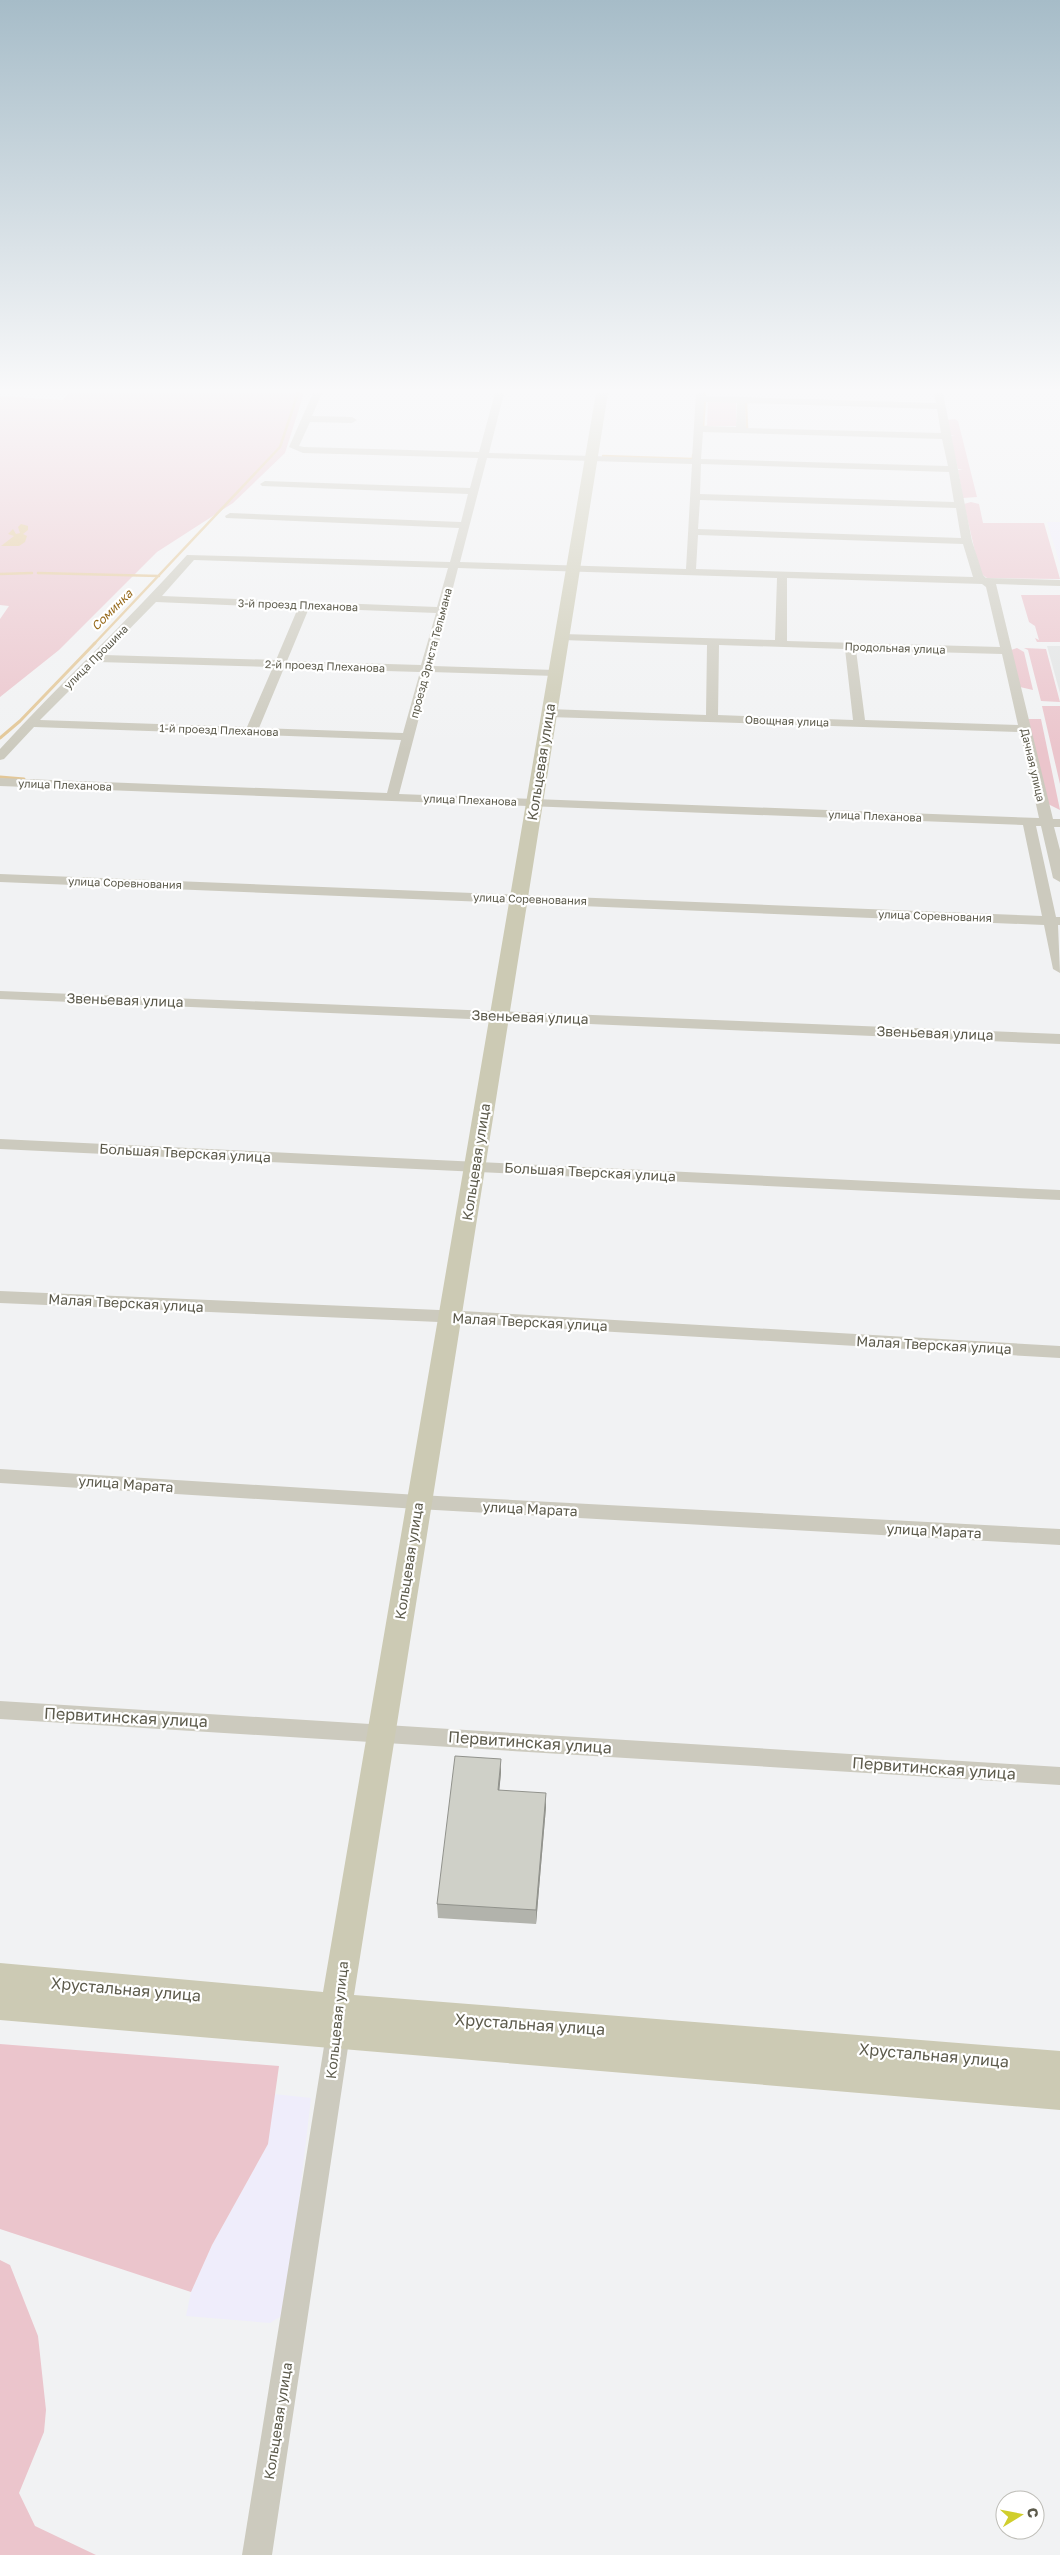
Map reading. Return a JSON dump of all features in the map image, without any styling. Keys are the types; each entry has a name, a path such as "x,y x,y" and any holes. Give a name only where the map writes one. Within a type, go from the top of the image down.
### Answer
{"main road":[{"name":"Кольцевая улица","path":"337,2021 418,1502 476,1167 498,1015 535,803 581,512"},
{"name":"Хрустальная улица","path":"0,1977 337,2021 1060,2094"},
{"name":"Хрустальная улица","path":"0,2006 337,2021 1060,2066"}],"street":[{"name":"проезд Эрнста Тельмана","path":"392,797 469,512"},
{"path":"691,573 694,512"},
{"name":"Дачная улица","path":"961,512 967,542 978,577 991,585 1008,651 1024,729 1053,823 1060,878"},
{"path":"230,516 466,525"},
{"path":"693,532 967,542"},
{"name":"улица Прошина","path":"0,756 29,723 154,600 191,557 454,565"},
{"path":"454,565 1060,583"},
{"path":"781,644 782,576"},
{"name":"3-й проезд Плеханова","path":"154,600 443,610"},
{"path":"252,731 305,605"},
{"name":"Продольная улица","path":"562,637 1008,651"},
{"path":"712,718 713,642"},
{"path":"850,646 859,723"},
{"name":"2-й проезд Плеханова","path":"95,658 555,673"},
{"name":"Овощная улица","path":"549,713 1024,729"},
{"name":"1-й проезд Плеханова","path":"29,723 408,737"},
{"name":"улица Плеханова","path":"0,782 1053,823"},
{"name":"Дачная улица","path":"1028,822 1055,921 1060,969"},
{"name":"улица Соревнования","path":"0,878 1055,921"},
{"name":"Звеньевая улица","path":"0,994 1060,1039"},
{"name":"Большая Тверская улица","path":"0,1144 1060,1195"},
{"name":"Малая Тверская улица","path":"0,1297 450,1317 1060,1352"},
{"name":"улица Марата","path":"0,1476 418,1502 1060,1538"},
{"name":"Первитинская улица","path":"0,1710 1060,1776"},
{"name":"Кольцевая улица","path":"257,2555 337,2021"}],"shaded area":[{"path":"0,512 219,512 157,552 59,650 0,697 0,619 9,606 0,605"},
{"path":"966,512 981,512 983,523 1044,523 1060,579 987,578 980,573"},
{"path":"1047,522 1060,522 1060,564 1050,532"},
{"path":"21,524 28,526 28,530 23,534 27,536 25,542 19,546 1,546 14,536 8,534 13,529 16,534 20,533 18,527"},
{"path":"1021,595 1060,595 1060,642 1037,642 1035,638 1039,640 1035,626 1029,622"},
{"path":"1047,646 1060,646 1060,693"},
{"path":"1017,648 1024,652 1033,690 1020,687 1011,650"},
{"path":"1024,648 1046,649 1060,702 1041,701 1028,650"},
{"path":"1042,706 1060,706 1060,784"},
{"path":"1028,719 1041,719 1060,810 1046,803"},
{"path":"0,2044 279,2066 268,2144 212,2245 191,2292 0,2229"},
{"path":"274,2094 311,2098 286,2313 270,2323 186,2316 191,2292 212,2245 268,2144"},
{"path":"0,2260 10,2265 38,2336 46,2410 44,2432 19,2493 35,2526 96,2555 0,2555"}],"building":[{"path":"455,1756 501,1759 498,1790 546,1793 536,1910 437,1904"}],"waterway":[{"name":"Соминка","path":"158,576 218,512"},
{"path":"0,574 32,573"},
{"path":"38,573 158,576"},
{"name":"Соминка","path":"94,644 158,576"},
{"name":"Соминка","path":"0,738 20,721 95,643"},
{"path":"0,777 24,779"}]}
